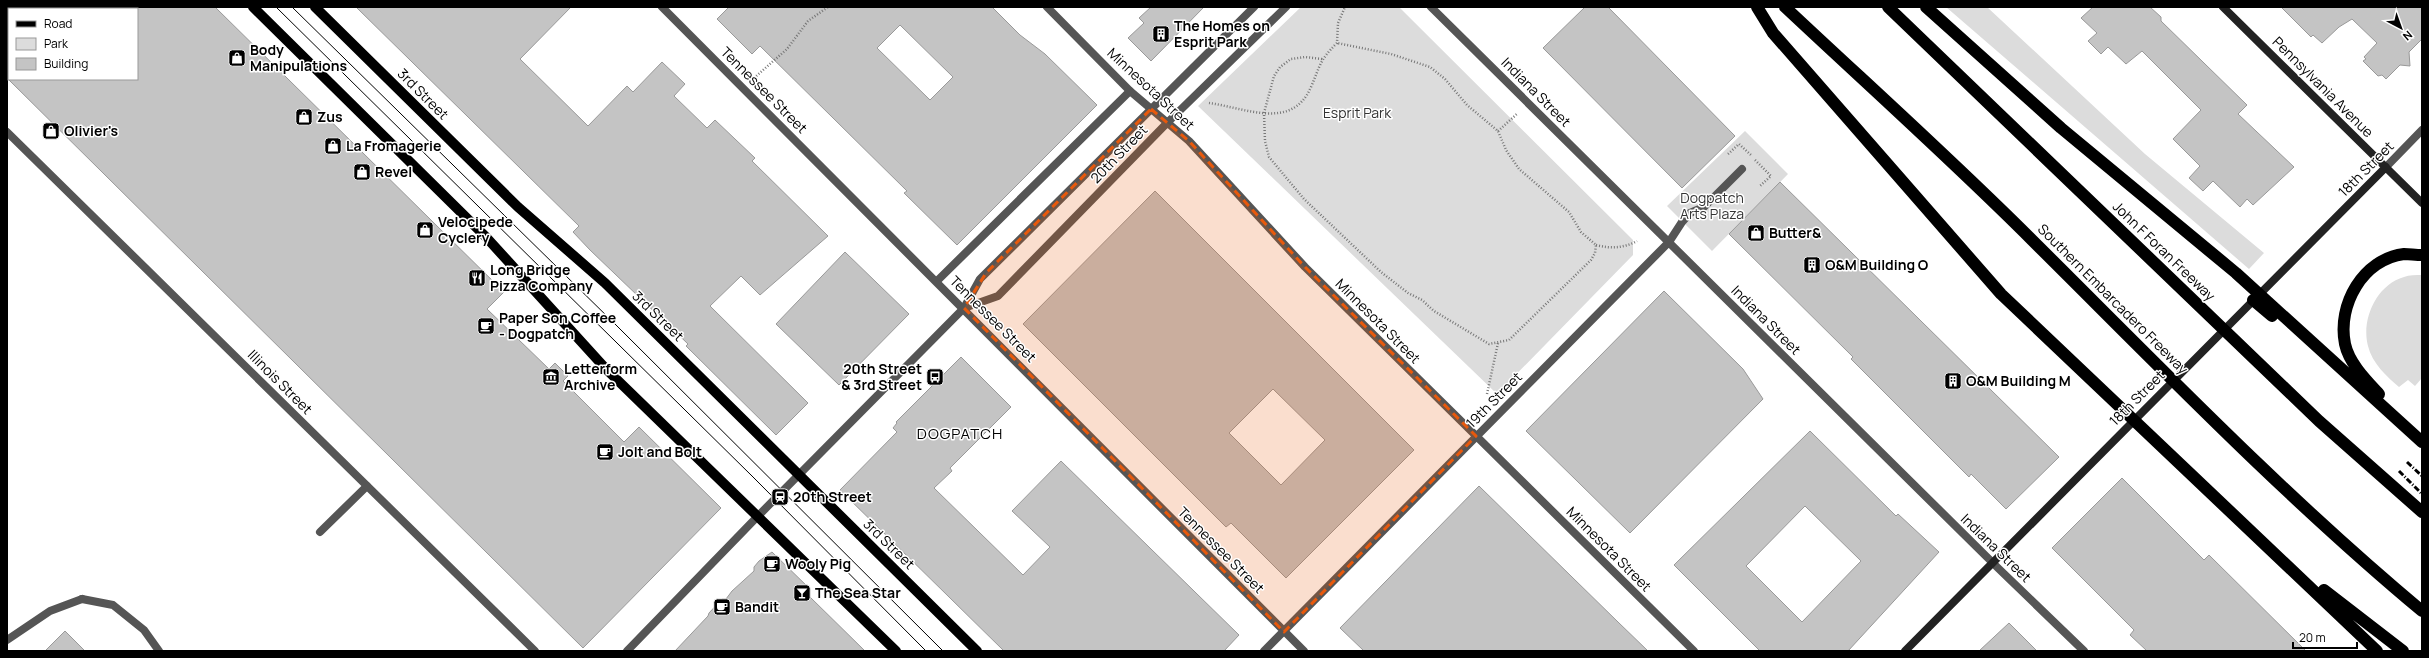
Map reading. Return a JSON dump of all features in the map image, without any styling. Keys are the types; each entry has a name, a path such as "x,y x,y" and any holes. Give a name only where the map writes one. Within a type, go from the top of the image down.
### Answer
{"highway":[{"path":"1757,7 1778,39 2001,294 2376,651"},
{"name":"Southern Embarcadero Freeway","path":"1785,7 2013,221 2268,474 2338,539 2422,611"},
{"name":"John F Foran Freeway","path":"1888,7 2319,421 2422,512"},
{"path":"1926,7 2061,128 2236,273 2422,442"},
{"path":"2404,421 2354,364 2345,344 2344,319 2350,297 2362,277 2383,261 2404,254 2422,255"},
{"path":"2253,300 2352,383 2404,421 2422,437"},
{"path":"2134,419 2254,533 2325,592 2403,651"}],"main road":[{"path":"253,7 486,237 577,339 757,517 896,651"},
{"name":"3rd Street","path":"315,7 518,207 605,283 977,651"},
{"name":"Pennsylvania Avenue","path":"2223,7 2422,203"},
{"name":"18th Street","path":"1905,651 2386,167"}],"street":[{"name":"Tennessee Street","path":"662,7 964,308 1304,651"},
{"name":"Minnesota Street","path":"1047,7 1130,91 1189,141 1305,268 1694,651"},
{"name":"20th Street","path":"627,651 964,308 980,279 1254,7"},
{"name":"20th Street","path":"964,308 998,296 1190,100 1286,7"},
{"name":"Indiana Street","path":"1431,7 1999,570 2084,651"},
{"path":"937,281 1130,91"},
{"name":"18th Street","path":"2386,167 2422,130"},
{"name":"Illinois Street","path":"7,132 535,651"},
{"name":"19th Street","path":"1264,651 1669,242 1686,217 1704,207 1742,169"},
{"path":"320,532 367,486"},
{"path":"7,640 50,611 82,599 113,605 144,630 159,651"}],"path":[{"path":"743,88 787,49 808,21 828,7"},
{"path":"1190,100 1264,113 1281,114 1294,110 1304,101 1322,59 1337,43 1338,23 1345,7"},
{"path":"1337,43 1391,54 1430,67 1445,79 1467,105 1498,131 1506,150 1519,169 1569,212 1581,232 1596,245 1604,247 1626,247 1637,241"},
{"path":"1322,59 1305,57 1291,59 1280,67 1274,76 1264,113 1265,141 1269,157 1304,199 1382,272 1408,293 1422,300 1434,311 1489,344 1498,344 1510,340 1582,269 1596,253 1596,245"},
{"path":"1498,131 1528,103"},
{"path":"1728,154 1738,145"},
{"path":"1760,186 1770,177"},
{"path":"1487,394 1498,344"}],"highlighted area":[{"path":"1151,109 1189,141 1305,267 1476,436 1284,632 964,308 986,273"}],"green space":[{"name":"Esprit Park","path":"1301,7 1399,7 1633,240 1633,255 1497,394 1198,106"},
{"path":"1946,7 1987,7 2145,154 2264,253 2249,269"},
{"name":"Dogpatch Arts Plaza","path":"1745,131 1788,174 1712,251 1667,206"},
{"path":"2410,275 2422,275 2422,378 2415,386 2408,380 2399,387 2376,364 2370,352 2366,336 2369,315 2378,295 2394,281"}],"building":[{"path":"215,7 504,292 487,309 549,369 555,363 568,376 563,381 624,442 639,427 721,508 583,648 9,80 138,80 137,8"},
{"path":"356,7 571,7 520,59 588,126 627,86 633,92 662,62 685,84 674,96 707,128 715,120 755,158 752,161 828,236 760,295 741,276 710,306 808,403 776,435 686,346 688,344 573,232 579,226"},
{"path":"729,7 992,7 1020,35 1045,54 1097,105 957,245 904,193 907,191 760,46 752,54 717,19","holes":["900,25 953,77 930,100 877,48"]},
{"name":"The Homes on Esprit Park","path":"1151,7 1204,7 1151,61 1128,38 1144,23 1139,18"},
{"path":"1585,7 1608,7 1735,136 1682,188 1543,48"},
{"path":"2093,7 2150,7 2161,17 2161,21 2247,105 2238,114 2294,167 2253,205 2247,199 2240,207 2213,181 2203,191 2189,178 2200,166 2173,139 2201,110 2142,51 2126,64 2108,47 2101,54 2088,41 2097,33 2081,18"},
{"path":"2281,7 2422,7 2422,39 2409,52 2410,66 2400,65 2386,79 2382,75 2378,76 2363,61 2366,59 2364,57 2377,43 2352,19 2339,27 2322,43 2313,35 2311,37"},
{"path":"1780,182 2059,457 2006,509 1971,474 1969,477 1851,359 1853,357 1729,234"},
{"path":"1155,191 1414,450 1286,578 1231,523 1226,527 1023,324","holes":["1273,389 1325,440 1281,485 1229,433"]},
{"path":"845,252 909,314 839,385 776,324"},
{"path":"1664,291 1743,369 1763,399 1630,533 1526,431"},
{"path":"961,357 1011,407 950,468 952,471 934,488 1023,575 1050,547 1012,511 1061,461 1239,635 1224,651 1004,651 840,490 897,432 893,428 897,423 896,422"},
{"path":"1810,431 1896,516 1898,514 1939,552 1848,651 1760,651 1674,565","holes":["1805,506 1861,561 1802,622 1746,566"]},
{"path":"2122,478 2204,560 2209,555 2306,651 2147,651 2130,635 2134,630 2052,548"},
{"path":"1479,486 1648,651 1364,651 1340,628"},
{"path":"772,552 810,589 810,597 865,651 675,651 722,599 726,599 732,591 754,571 754,567 759,561"},
{"path":"2009,623 2037,651 1979,651"},
{"path":"65,631 85,651 45,651"}],"tram line":[{"path":"276,7 753,477 926,651"},
{"path":"292,7 616,325 943,651"}],"railway":[{"path":"2407,462 2422,476"},
{"path":"2399,471 2422,494"}],"place":[{"name":"The Homes on Esprit Park","path":"1161,34"},
{"name":"Body Manipulations","path":"237,58"},
{"name":"Zus","path":"304,117"},
{"name":"Olivier's","path":"51,131"},
{"name":"La Fromagerie","path":"333,146"},
{"name":"Revel","path":"362,172"},
{"name":"Velocipede Cyclery","path":"425,230"},
{"name":"Butter&","path":"1756,233"},
{"name":"O&M Building O","path":"1812,265"},
{"name":"Long Bridge Pizza Company","path":"477,278"},
{"name":"Paper Son Coffee - Dogpatch","path":"486,326"},
{"name":"Letterform Archive","path":"551,377"},
{"name":"20th Street & 3rd Street","path":"935,377"},
{"name":"O&M Building M","path":"1953,381"},
{"name":"Jolt and Bolt","path":"605,452"},
{"name":"20th Street","path":"780,497"},
{"name":"Wooly Pig","path":"772,564"},
{"name":"The Sea Star","path":"802,593"},
{"name":"Bandit","path":"722,607"}],"district":[{"name":"DOGPATCH","path":"960,434"}]}
